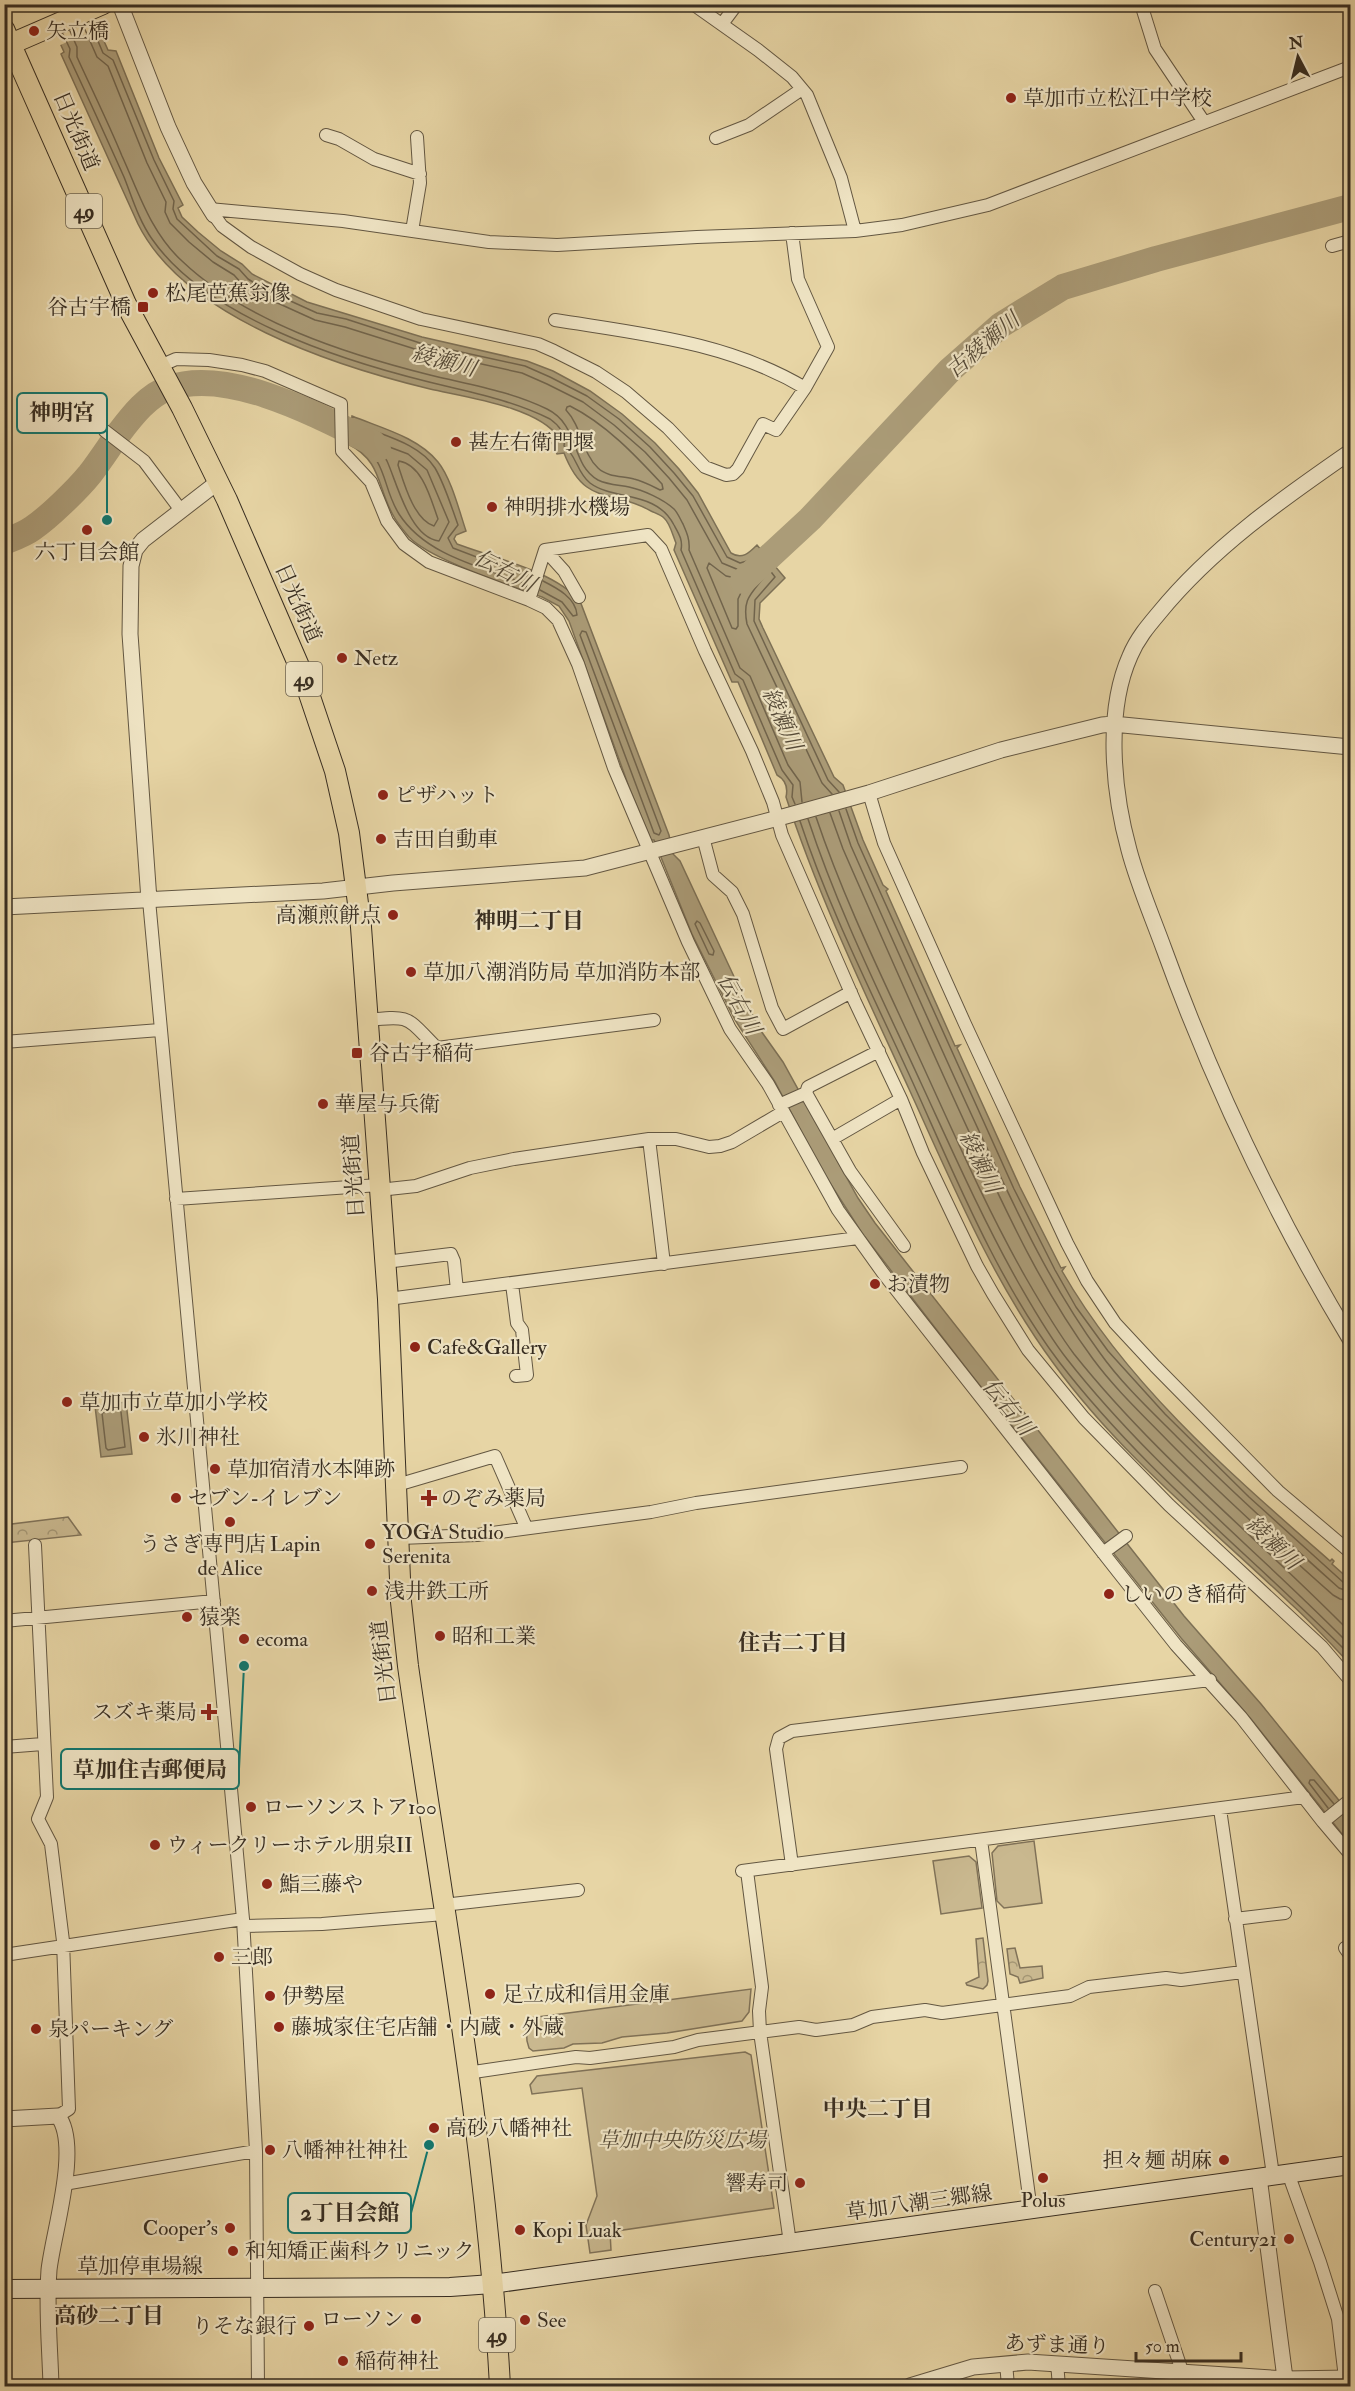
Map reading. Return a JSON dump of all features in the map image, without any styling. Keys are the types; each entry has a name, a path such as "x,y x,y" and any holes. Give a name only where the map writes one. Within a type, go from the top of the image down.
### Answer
{"main road":[{"path":"7,40 45,29 103,5"},
{"name":"日光街道","path":"7,40 113,278 181,405 218,482 298,663 324,733 346,818 357,887 388,1299 401,1602 408,1666 467,2073 492,2284 500,2386"},
{"name":"草加八潮三郷線","path":"492,2284 1350,2165"},
{"name":"草加停車場線","path":"4,2289 450,2287 492,2284"}],"street":[{"path":"120,4 168,126 212,212 222,225 269,258 336,290 421,319 538,344 581,365 626,392 647,408 705,467 726,475 733,474 738,469 763,424 776,430 828,347 798,279 792,233"},
{"path":"693,4 767,57 807,95 840,178 855,231"},
{"path":"722,24 737,4"},
{"path":"1141,4 1155,49 1204,122"},
{"path":"212,212 343,221 489,242 557,245 855,231 902,225 988,205 1350,67"},
{"path":"716,138 749,125 802,89"},
{"path":"326,135 339,139 374,159 420,174"},
{"path":"412,231 420,174 417,137"},
{"path":"1332,246 1350,241"},
{"path":"555,320 713,347 768,367 804,388"},
{"path":"162,371 176,359 242,364 265,371 341,404 342,451 371,482 387,522 404,544 429,562 529,600 546,609 558,620 567,637 614,768 688,942 730,1029 782,1107 815,1172 858,1238 1103,1553 1176,1645 1210,1680 1267,1748 1350,1854"},
{"path":"105,431 128,451 144,461 180,509"},
{"path":"1350,452 1276,504 1180,588 1138,639 1130,655 1121,678 1113,724 1120,806 1129,851 1182,1000 1202,1048 1289,1232 1350,1339"},
{"path":"218,482 180,509 143,540 135,550 131,566 131,657 160,1030 243,1922 256,2151 258,2386"},
{"path":"545,550 648,535 662,549 705,651 782,816 782,835 923,1153 977,1266 1028,1350 1084,1418 1177,1513 1322,1647 1350,1680"},
{"path":"529,600 545,550"},
{"path":"545,550 564,571 579,597"},
{"path":"4,907 323,891 585,868 863,794 1020,745 1095,726 1113,724 1350,747"},
{"path":"863,794 965,1024 1067,1243 1088,1281 1115,1323 1155,1366 1278,1491 1350,1552"},
{"path":"703,837 713,874 732,892 743,914 772,1008 783,1029 851,992"},
{"path":"367,1020 398,1016 409,1020 437,1048 654,1020"},
{"path":"4,1042 160,1030"},
{"path":"176,1200 416,1186 470,1168 514,1159 649,1139 676,1139 709,1147 720,1146 732,1142 805,1094 808,1087 879,1051"},
{"path":"805,1094 850,1171 904,1245"},
{"path":"832,1139 901,1099"},
{"path":"649,1139 664,1264"},
{"path":"388,1299 858,1238"},
{"path":"385,1262 451,1254 454,1261 457,1290"},
{"path":"512,1284 517,1323 522,1330 527,1375 516,1376"},
{"path":"397,1485 495,1456 526,1527"},
{"path":"400,1538 477,1535 962,1467"},
{"path":"1103,1553 1126,1536"},
{"path":"4,2119 58,2116 69,2109 63,1941 51,1844 38,1819 47,1797 35,1545"},
{"path":"4,1621 214,1601"},
{"path":"792,1865 776,1749 779,1738 792,1731 1210,1680"},
{"path":"4,1747 43,1744"},
{"path":"790,2243 760,2032 759,2011 762,1987 745,1871 1304,1797"},
{"path":"1325,1821 1348,1802"},
{"path":"1220,1809 1254,2058 1259,2071 1273,2175 1285,2383"},
{"path":"981,1840 1031,2211"},
{"path":"4,1955 243,1922 322,1923 443,1910 578,1890"},
{"path":"1235,1919 1285,1913"},
{"path":"467,2073 674,2047 698,2040 799,2027 816,2030 853,2025 872,2017 926,2010 942,2013 1070,1996 1089,1987 1166,1978 1181,1980 1242,1972"},
{"path":"51,2386 48,2289 67,2153 64,2124 58,2116"},
{"path":"64,2184 256,2151"},
{"path":"1273,2175 1320,2262 1338,2319 1348,2378"},
{"path":"1155,2291 1180,2372"},
{"path":"1006,2363 1008,2386"},
{"name":"あずま通り","path":"909,2386 937,2382 973,2367 1006,2363 1058,2363 1285,2383 1348,2378"},
{"path":"1058,2363 1059,2386"}],"green space":[{"path":"68,1517 81,1535 5,1543 4,1525"},
{"path":"1034,1841 1042,1903 1004,1908 997,1901 992,1853 998,1846"},
{"path":"969,1856 976,1862 982,1908 941,1914 933,1861"},
{"path":"983,1938 988,1981 983,1989 966,1983 979,1977 976,1939"},
{"path":"1015,1948 1020,1968 1042,1966 1043,1978 1020,1983 1018,1977 1010,1974 1007,1949"},
{"path":"751,1989 749,2012 742,2021 667,2033 622,2037 602,2043 573,2044 564,2048 533,2051 529,2048 527,2041 526,2022 530,2018"},
{"name":"草加中央防災広場","path":"745,2052 751,2055 774,2208 610,2232 611,2250 590,2253 586,2225 597,2196 582,2088 532,2094 530,2085 537,2076"}],"water":[{"name":"綾瀬川","path":"43,5 88,5 108,50 116,51 159,158 183,205 178,208 182,217 221,251 242,264 252,274 307,302 422,337 527,361 553,371 590,391 622,414 655,443 679,469 698,493 731,553 742,556 757,545 785,578 760,603 759,619 834,777 843,785 863,840 883,885 888,889 886,891 955,1046 960,1045 957,1048 1020,1187 1061,1268 1065,1267 1062,1271 1088,1313 1118,1353 1184,1427 1330,1561 1332,1559 1334,1561 1332,1564 1350,1580 1350,1664 1107,1429 1054,1364 1011,1299 957,1195 843,945 799,835 786,797 786,784 777,775 738,682 732,682 674,550 676,543 666,520 636,504 600,494 581,482 564,453 557,454 552,443 559,438 549,427 535,418 500,405 351,367 308,351 266,333 226,311 190,286 160,257 138,224 61,54 64,52"},
{"path":"352,416 410,440 430,453 438,462 451,485 466,531 456,535 454,539 457,544 539,573 555,581 580,601 669,835 673,854 680,861 761,1031 783,1062 858,1198 875,1223 1184,1616 1261,1704 1350,1814 1350,1844 1251,1719 1181,1638 970,1373 862,1233 821,1169 775,1082 735,1020 692,934 654,840 651,840 629,787 569,621 559,606 542,597 452,563 420,546 409,537 393,515 373,467 367,458 348,444"},
{"path":"126,1402 132,1454 101,1457 95,1406"}],"pier":[{"path":"92,4 102,27 58,46 42,10 55,5"}],"waterway":[{"name":"古綾瀬川","path":"743,581 810,519 950,370 1001,325 1063,287 1156,259 1350,207"},
{"name":"伝右川","path":"4,542 30,530 63,503 90,474 135,413 147,401 169,388 193,383 219,384 246,389 301,408 373,443 378,449"}],"place":[{"name":"矢立橋","path":"34,31"},
{"name":"草加市立松江中学校","path":"1011,98"},
{"name":"松尾芭蕉翁像","path":"153,293"},
{"name":"谷古宇橋","path":"143,307"},
{"name":"甚左右衛門堰","path":"456,442"},
{"name":"神明排水機場","path":"492,507"},
{"name":"神明宮","path":"107,520"},
{"name":"六丁目会館","path":"87,530"},
{"name":"Netz","path":"342,658"},
{"name":"ピザハット","path":"383,795"},
{"name":"吉田自動車","path":"381,839"},
{"name":"高瀬煎餅点","path":"393,915"},
{"name":"草加八潮消防局 草加消防本部","path":"411,972"},
{"name":"谷古宇稲荷","path":"357,1053"},
{"name":"華屋与兵衛","path":"323,1104"},
{"name":"お漬物","path":"875,1284"},
{"name":"Cafe&Gallery","path":"415,1347"},
{"name":"草加市立草加小学校","path":"67,1402"},
{"name":"氷川神社","path":"144,1437"},
{"name":"草加宿清水本陣跡","path":"215,1469"},
{"name":"セブン-イレブン","path":"176,1498"},
{"name":"のぞみ薬局","path":"429,1498"},
{"name":"うさぎ専門店 Lapin de Alice","path":"230,1522"},
{"name":"YOGA Studio Serenita","path":"370,1544"},
{"name":"浅井鉄工所","path":"372,1591"},
{"name":"しいのき稲荷","path":"1109,1594"},
{"name":"猿楽","path":"187,1617"},
{"name":"昭和工業","path":"440,1636"},
{"name":"ecoma","path":"244,1639"},
{"name":"草加住吉郵便局","path":"244,1666"},
{"name":"スズキ薬局","path":"209,1712"},
{"name":"ローソンストア100","path":"251,1807"},
{"name":"ウィークリーホテル朋泉II","path":"155,1845"},
{"name":"鮨三藤や","path":"267,1884"},
{"name":"三郎","path":"219,1957"},
{"name":"足立成和信用金庫","path":"490,1994"},
{"name":"伊勢屋","path":"270,1996"},
{"name":"藤城家住宅店舗・内蔵・外蔵","path":"279,2027"},
{"name":"泉パーキング","path":"36,2029"},
{"name":"高砂八幡神社","path":"434,2128"},
{"name":"2丁目会館","path":"429,2145"},
{"name":"八幡神社神社","path":"270,2150"},
{"name":"担々麺 胡麻","path":"1224,2160"},
{"name":"Polus","path":"1043,2178"},
{"name":"響寿司","path":"800,2183"},
{"name":"Cooper's","path":"230,2228"},
{"name":"Kopi Luak","path":"520,2230"},
{"name":"Century21","path":"1289,2239"},
{"name":"和知矯正歯科クリニック","path":"233,2251"},
{"name":"ローソン","path":"416,2319"},
{"name":"See","path":"525,2320"},
{"name":"りそな銀行","path":"309,2326"},
{"name":"稲荷神社","path":"343,2361"}],"district":[{"name":"神明二丁目","path":"529,921"},
{"name":"住吉二丁目","path":"793,1643"},
{"name":"中央二丁目","path":"878,2109"},
{"name":"高砂二丁目","path":"109,2316"}]}
